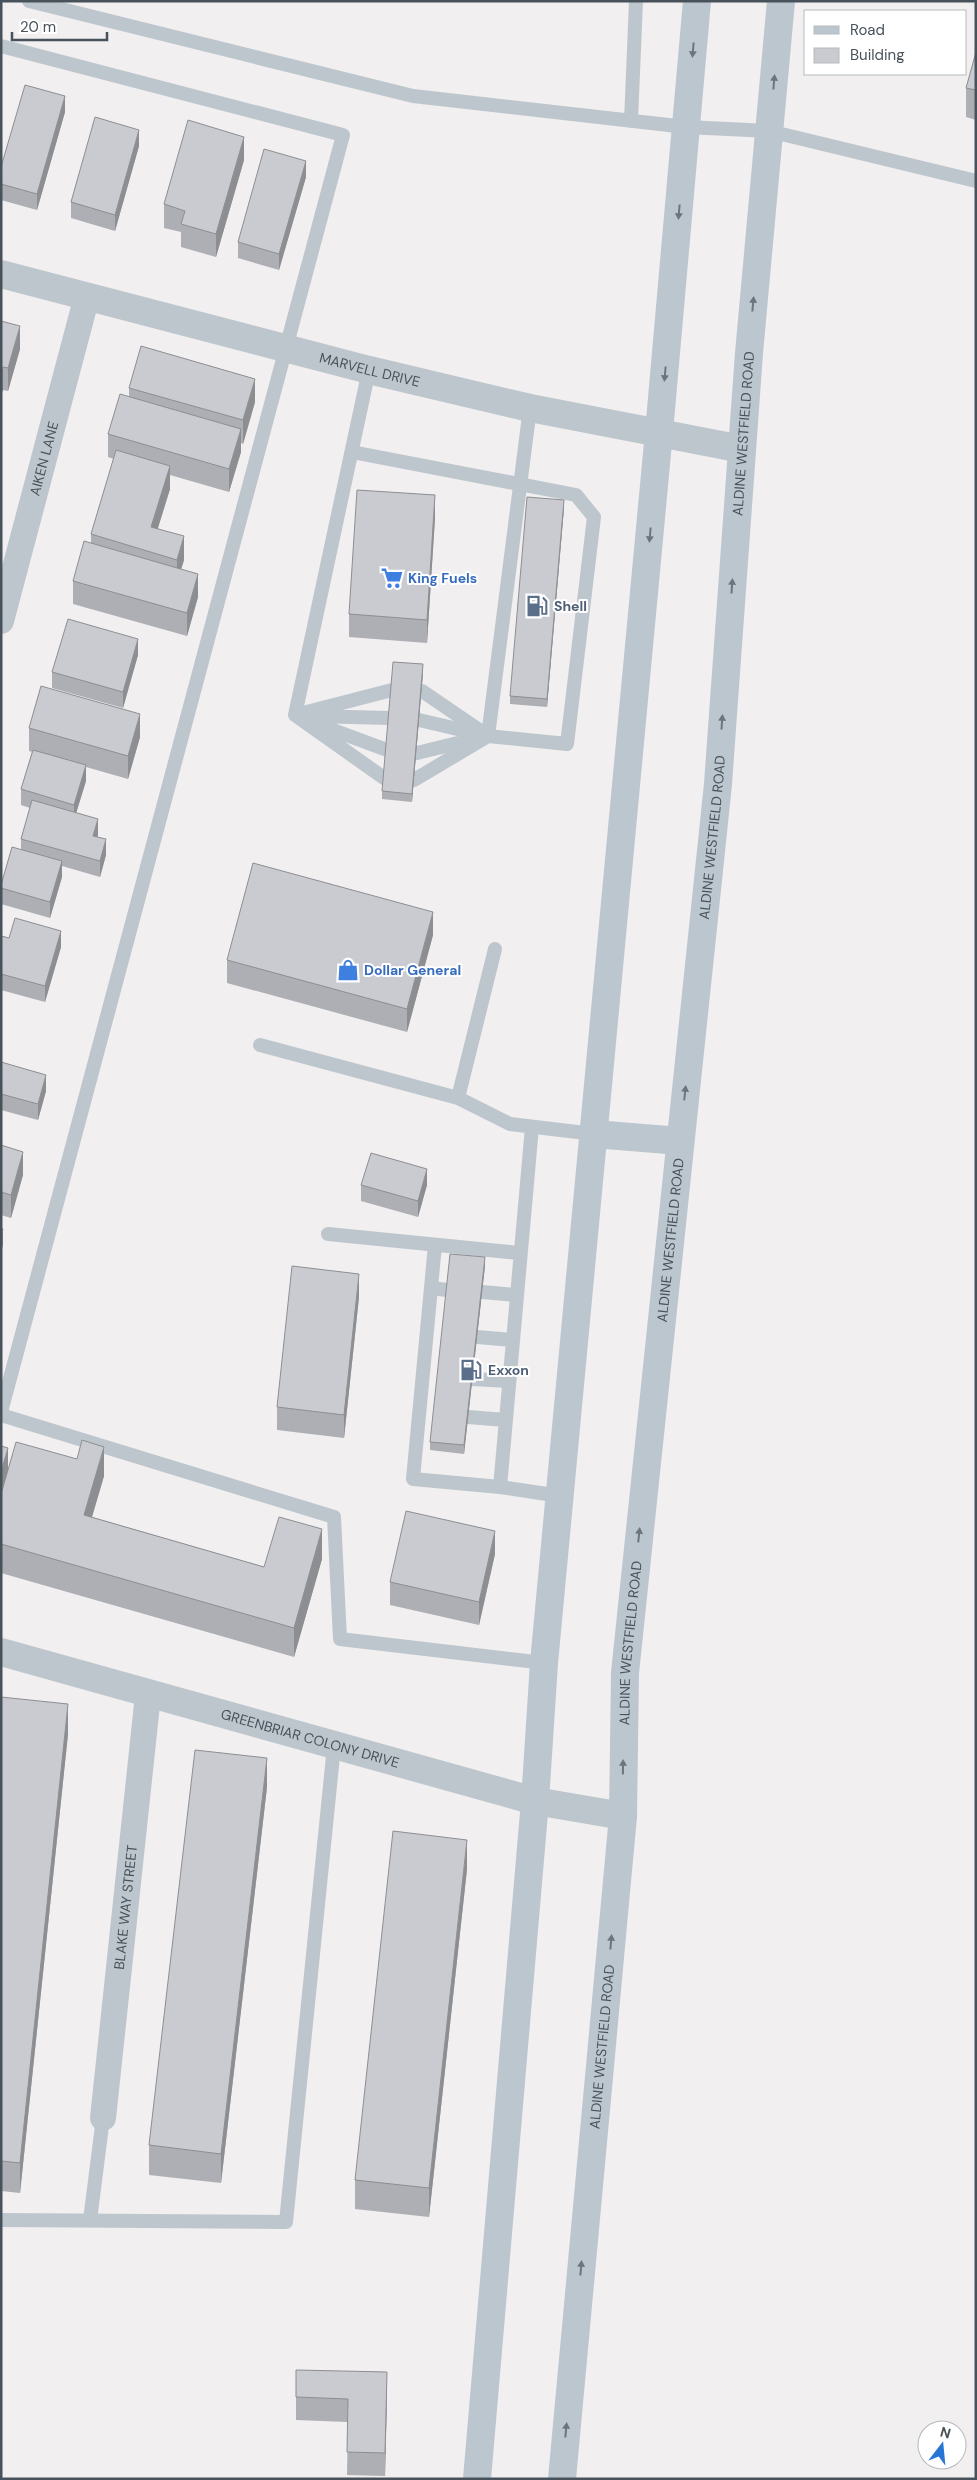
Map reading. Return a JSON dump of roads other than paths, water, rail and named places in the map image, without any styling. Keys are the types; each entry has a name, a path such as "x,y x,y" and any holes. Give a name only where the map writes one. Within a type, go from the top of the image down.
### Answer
{"main road":[{"path":"477,2479 535,1801 544,1663 659,432 697,1"},
{"name":"ALDINE WESTFIELD ROAD","path":"562,2479 623,1816 625,1673 718,784 742,449 781,1"},
{"path":"594,1134 680,1141"}],"street":[{"name":"MARVELL DRIVE","path":"1,274 369,370 530,408 742,449"},
{"name":"AIKEN LANE","path":"1,621 87,296"},
{"name":"GREENBRIAR COLONY DRIVE","path":"1,1652 535,1801 623,1816"},
{"name":"BLAKE WAY STREET","path":"103,2118 148,1694"}],"lane":[{"path":"29,1 413,96 686,127 770,131 843,147 976,181"},
{"path":"631,120 636,1"},
{"path":"1,46 343,135 1,1414 334,1518 340,1639 544,1663"},
{"path":"294,715 369,370"},
{"path":"488,736 530,408"},
{"path":"352,452 576,495 594,517 567,744 488,736 419,720"},
{"path":"294,715 392,690"},
{"path":"422,691 488,736"},
{"path":"294,715 390,718"},
{"path":"294,715 387,750"},
{"path":"294,715 384,778"},
{"path":"416,753 488,736"},
{"path":"414,780 488,736"},
{"path":"458,1098 495,949"},
{"path":"260,1045 458,1098 510,1124 594,1134"},
{"path":"500,1487 532,1127"},
{"path":"328,1234 520,1253"},
{"path":"435,1245 413,1479 500,1487 560,1496"},
{"path":"431,1288 448,1290"},
{"path":"482,1292 516,1295"},
{"path":"427,1333 442,1334"},
{"path":"477,1337 512,1340"},
{"path":"423,1375 438,1376"},
{"path":"472,1378 509,1381"},
{"path":"419,1413 434,1414"},
{"path":"468,1417 506,1420"},
{"path":"1,2220 286,2222 334,1746"},
{"path":"90,2220 103,2118"}],"place":[{"name":"King Fuels","path":"392,578"},
{"name":"Shell","path":"537,606"},
{"name":"Dollar General","path":"348,970"},
{"name":"Exxon","path":"471,1370"}]}
